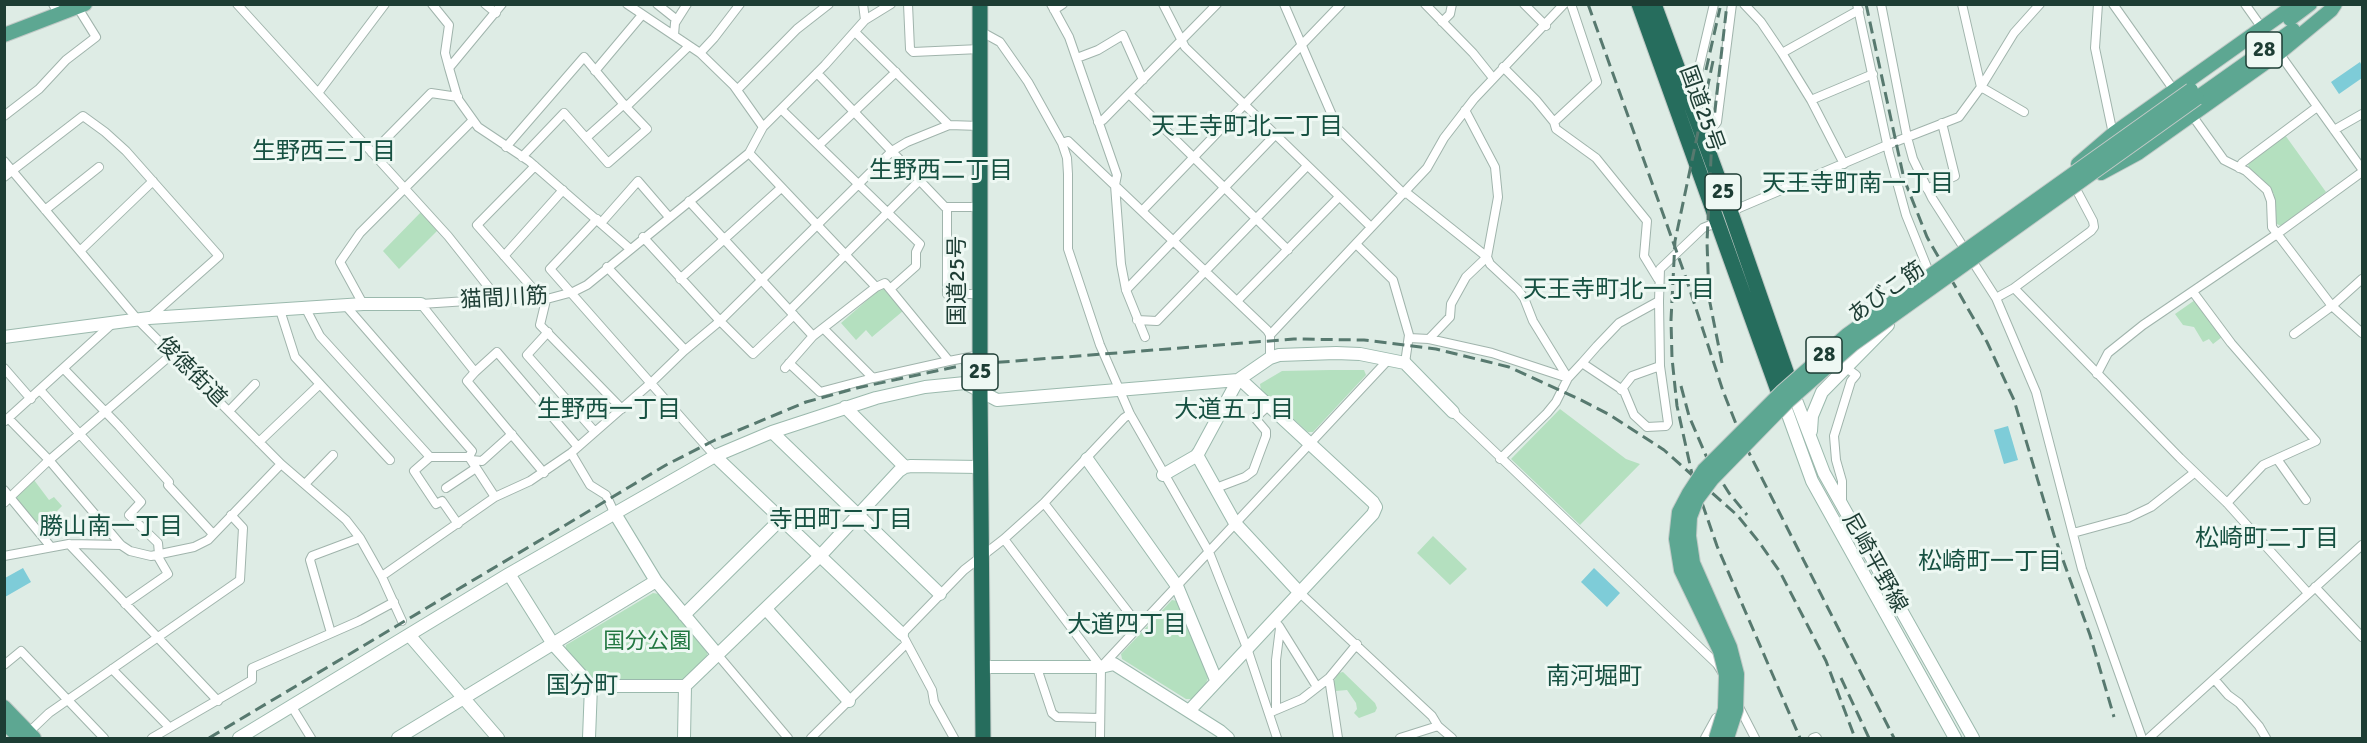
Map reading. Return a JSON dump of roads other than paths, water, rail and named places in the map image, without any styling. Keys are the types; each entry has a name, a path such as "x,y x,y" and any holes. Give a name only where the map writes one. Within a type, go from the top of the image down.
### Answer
{"highway":[{"name":"国道25号","path":"980,4 980,467 983,738"},
{"name":"国道25号","path":"1639,4 1781,399"},
{"name":"国道25号","path":"1654,4 1731,213 1789,380"}],"main road":[{"path":"1964,246 2073,168 2113,134 2296,4"},
{"name":"あびこ筋","path":"1727,738 1736,710 1737,674 1730,647 1693,563 1689,536 1690,517 1698,499 1712,479 1788,401 1853,344 2194,94 2310,4"},
{"path":"1974,263 2076,189 2138,153 2279,53 2331,10 2333,4"},
{"name":"あびこ筋","path":"1716,738 1725,709 1726,675 1720,651 1682,570 1676,539 1679,512 1704,470 1783,391 1847,335 2194,94 2333,4"},
{"path":"4,35 56,10 82,6"},
{"path":"4,707 27,737"},
{"path":"4,722 27,737"}],"street":[{"path":"237,4 448,236 498,299"},
{"path":"432,4 449,25 445,53 458,97 472,121 535,166 629,248"},
{"path":"485,4 496,13"},
{"path":"449,68 502,4"},
{"path":"627,4 700,53 737,90 763,127"},
{"path":"657,4 677,20"},
{"path":"674,35 677,20 687,4"},
{"path":"700,53 740,4"},
{"path":"737,90 797,29 829,4"},
{"path":"863,4 865,20"},
{"name":"猫間川筋","path":"4,338 144,319 363,304 421,304 498,299 544,300 573,292 586,285 749,153 763,127 782,110 865,20 891,4"},
{"path":"908,4 910,49 913,52 980,49"},
{"path":"1063,4 1053,7 1077,58 1116,175 1118,238 1126,290 1145,338"},
{"path":"1162,4 1185,47 1371,227"},
{"path":"1098,122 1103,120 1217,4"},
{"path":"1284,4 1338,129 1403,193 1408,194 1487,257 1490,264 1524,298 1533,321 1568,378"},
{"path":"1142,210 1341,4"},
{"path":"1425,4 1473,53 1493,78"},
{"path":"1442,22 1450,14 1452,4"},
{"path":"1524,4 1546,26"},
{"path":"1270,358 1270,335 1427,168 1444,138 1465,110 1503,67 1546,26 1564,4"},
{"path":"1554,122 1597,82 1571,4"},
{"path":"1691,103 1714,4"},
{"path":"1704,139 1717,122 1732,4"},
{"path":"1744,4 1761,22 1782,53 1811,100 1844,164"},
{"path":"1881,4 1907,137 1917,170 1996,298 2036,392 2086,581 2142,738"},
{"path":"1962,4 1978,82 1981,87 2024,112"},
{"path":"1731,213 1887,145 1959,117 1981,87 2014,33 2040,4"},
{"path":"2098,4 2095,48 2113,134"},
{"path":"2113,4 2224,160 2255,178 2267,190 2271,201 2272,227 2332,306 2362,333"},
{"path":"2245,4 2262,28"},
{"path":"4,116 39,89 66,60 96,37 82,6"},
{"path":"318,93 381,6"},
{"path":"1782,53 1858,7 1887,145 1906,215 1929,272"},
{"path":"595,71 642,15"},
{"path":"980,31 1000,42 1028,82 1062,143 1068,166 1068,249 1086,306 1118,390 1163,474 1209,552 1272,712 1277,738"},
{"path":"855,32 949,125"},
{"path":"1077,58 1098,50 1123,35 1143,80"},
{"path":"586,138 689,46"},
{"path":"2097,374 2108,353 2143,325 2277,234 2362,171 2279,53"},
{"path":"506,147 584,57 647,129 608,163 564,113 522,157"},
{"path":"1503,67 1554,122 1556,129 1596,158 1647,221 1644,256 1658,279"},
{"path":"819,145 896,72"},
{"path":"817,73 946,207 947,294 980,294"},
{"path":"1811,100 1872,74"},
{"path":"372,153 431,93 458,97"},
{"path":"1129,94 1288,250"},
{"path":"2239,168 2242,163 2317,107"},
{"path":"782,110 920,244 916,252 916,266 890,289"},
{"path":"1429,339 1450,317 1451,304 1466,278 1487,257 1498,197 1496,167 1465,110"},
{"path":"2334,130 2362,114"},
{"path":"4,177 83,116 126,151 219,256 144,319"},
{"path":"363,304 340,262 360,234 472,121"},
{"path":"1927,189 1955,176 1942,123"},
{"path":"382,577 495,497 544,473 575,450 720,321 892,151 907,142 949,125 980,126"},
{"path":"1126,290 1275,135"},
{"path":"1062,143 1068,141 1206,270 1270,335"},
{"path":"749,153 876,287"},
{"name":"俊徳街道","path":"4,161 80,251 144,319 172,354 281,464 346,520 360,538 382,577 402,621"},
{"path":"535,166 477,225 544,300 540,325 621,409"},
{"path":"1137,320 1156,321 1257,220 1307,166"},
{"path":"45,210 99,167"},
{"path":"1996,298 2014,288 2094,227 2076,189 2073,168"},
{"path":"643,237 753,354 845,255 920,180"},
{"path":"80,251 153,181"},
{"path":"669,216 638,181 550,269 573,292 715,456 904,639 932,690 934,702 954,738"},
{"path":"681,279 781,188"},
{"path":"504,256 563,190"},
{"path":"1237,301 1339,197"},
{"path":"689,201 813,336"},
{"path":"946,207 981,207"},
{"path":"1582,363 1624,391 1634,415 1647,427 1666,426 1668,423 1660,366 1658,279 1660,269 1703,228 1718,222"},
{"path":"1356,244 1393,280 1409,339 1405,363"},
{"path":"1781,399 1789,380 1964,246"},
{"path":"1771,371 1789,380 1814,372 1883,329 1974,263"},
{"path":"607,267 685,350"},
{"path":"2294,334 2332,306 2362,279"},
{"path":"949,361 885,283 876,287 813,336 787,365 820,393 873,378 980,355"},
{"path":"2014,288 2227,503 2308,593"},
{"path":"2193,292 2231,343 2316,441 2263,465 2227,503"},
{"path":"1500,459 1547,413 1556,402 1568,378 1619,323 1659,300"},
{"path":"421,304 475,372"},
{"path":"346,306 472,451 470,459 495,497"},
{"path":"306,309 320,336 430,457"},
{"path":"280,310 295,357 390,460"},
{"path":"114,322 6,420 49,460 121,545 130,551 151,556 194,547 208,540 281,464"},
{"path":"824,329 873,378"},
{"path":"1811,436 1812,416 1822,392 1883,329"},
{"path":"548,332 527,355 595,432"},
{"path":"1409,339 1429,339 1492,353 1568,378"},
{"path":"544,473 467,381 497,352 575,450 590,484 606,495 656,581 788,738"},
{"path":"1163,474 1197,455 1239,380 1270,358 1279,355 1336,353 1360,354 1405,363 1500,459 1718,664 1755,738"},
{"path":"8,500 49,460 172,354"},
{"path":"1101,667 1389,359"},
{"path":"1621,390 1632,376 1660,366"},
{"path":"1830,513 1842,506 1842,481 1836,460 1834,436 1849,388 1856,375 1845,367"},
{"path":"5,368 31,399"},
{"path":"64,369 105,411 213,534"},
{"path":"239,738 614,512 715,456 772,432 845,407 925,387 964,383 996,400 1239,380 1269,405 1376,507 1373,514 1299,592 1277,623 1247,648 1189,711"},
{"name":"尼崎平野線","path":"1789,380 1824,472 1972,738"},
{"path":"229,411 255,384"},
{"path":"260,442 320,384"},
{"path":"40,390 141,502 129,515 158,543 158,554 168,574 125,604"},
{"name":"尼崎平野線","path":"1781,399 1812,481 1955,738"},
{"path":"1216,488 1245,477 1253,471 1266,436 1266,430 1255,418 1269,405"},
{"path":"845,407 905,467 980,467"},
{"path":"811,738 849,701 940,594 1044,502 1130,414"},
{"path":"772,432 940,594"},
{"path":"458,524 442,501 436,504 414,471 430,457 482,461 512,434"},
{"path":"305,484 333,455"},
{"path":"1197,455 1236,523 1299,592 1357,644 1452,738"},
{"path":"1087,459 1178,586 1216,680"},
{"path":"2277,459 2306,500"},
{"path":"684,738 685,686 820,556 905,467"},
{"path":"446,488 476,468"},
{"path":"2073,533 2128,518 2151,507 2194,472"},
{"path":"4,490 8,500 51,547"},
{"path":"1044,502 1139,626"},
{"path":"27,737 49,713 240,580 243,528 231,515"},
{"path":"684,615 781,519"},
{"path":"331,633 310,560 312,556 360,538"},
{"path":"1004,539 1101,667 1100,738"},
{"path":"4,555 69,544 121,545"},
{"path":"69,544 218,701"},
{"path":"2149,738 2362,546"},
{"path":"509,574 552,644 591,686 589,738"},
{"path":"398,738 656,581"},
{"path":"2315,587 2362,637"},
{"path":"152,738 252,680 252,668 376,613 394,602"},
{"path":"766,609 849,701"},
{"path":"1277,623 1317,687"},
{"path":"1272,712 1277,623"},
{"path":"409,634 498,738"},
{"path":"1272,712 1302,699 1329,678 1357,644"},
{"path":"4,665 21,651 104,738"},
{"path":"983,667 1101,667 1114,664 1221,731 1228,738"},
{"path":"1037,668 1052,713 1057,717 1100,717"},
{"path":"112,669 169,728"},
{"path":"1329,678 1338,738"},
{"path":"2215,680 2228,695 2239,703 2266,738"},
{"path":"591,686 685,686"},
{"path":"1705,738 1714,725 1720,704 1732,693"},
{"path":"292,707 311,738"},
{"path":"1400,738 1413,737 1438,726"}],"water":[{"path":"2360,62 2362,78 2339,94 2331,82"},
{"path":"2008,426 2018,460 2004,464 1994,430"},
{"path":"23,568 31,582 5,597 5,578"},
{"path":"1594,568 1620,593 1607,607 1581,582"}],"railway":[{"path":"1588,4 1686,278 1723,391 1742,439 1894,738"},
{"path":"1722,363 1709,298 1707,242 1712,137 1727,4"},
{"path":"1866,4 1904,179 1927,237 1987,342 2014,400 2054,535 2090,635 2114,717"},
{"path":"1706,70 1720,8"},
{"path":"1713,61 1675,241 1671,320 1677,406 1692,474 1717,546 1800,738"},
{"path":"209,738 666,465 715,440 806,402 857,388 964,365 1294,339 1364,340 1436,349 1509,367 1610,415 1664,450 1737,515 1780,572 1826,661 1855,738"},
{"path":"1681,386 1689,416 1707,458 1729,493 1747,515"},
{"path":"1841,678 1869,738"}],"district":[{"name":"天王寺町北二丁目","path":"1247,128"},
{"name":"生野西三丁目","path":"324,153"},
{"name":"生野西二丁目","path":"941,172"},
{"name":"天王寺町南一丁目","path":"1858,185"},
{"name":"天王寺町北一丁目","path":"1619,291"},
{"name":"生野西一丁目","path":"609,411"},
{"name":"大道五丁目","path":"1234,411"},
{"name":"寺田町二丁目","path":"841,521"},
{"name":"勝山南一丁目","path":"111,528"},
{"name":"松崎町二丁目","path":"2267,540"},
{"name":"松崎町一丁目","path":"1990,563"},
{"name":"大道四丁目","path":"1127,626"},
{"name":"南河堀町","path":"1594,678"},
{"name":"国分町","path":"582,687"}],"park label":[{"name":"国分公園","path":"647,642"}]}
